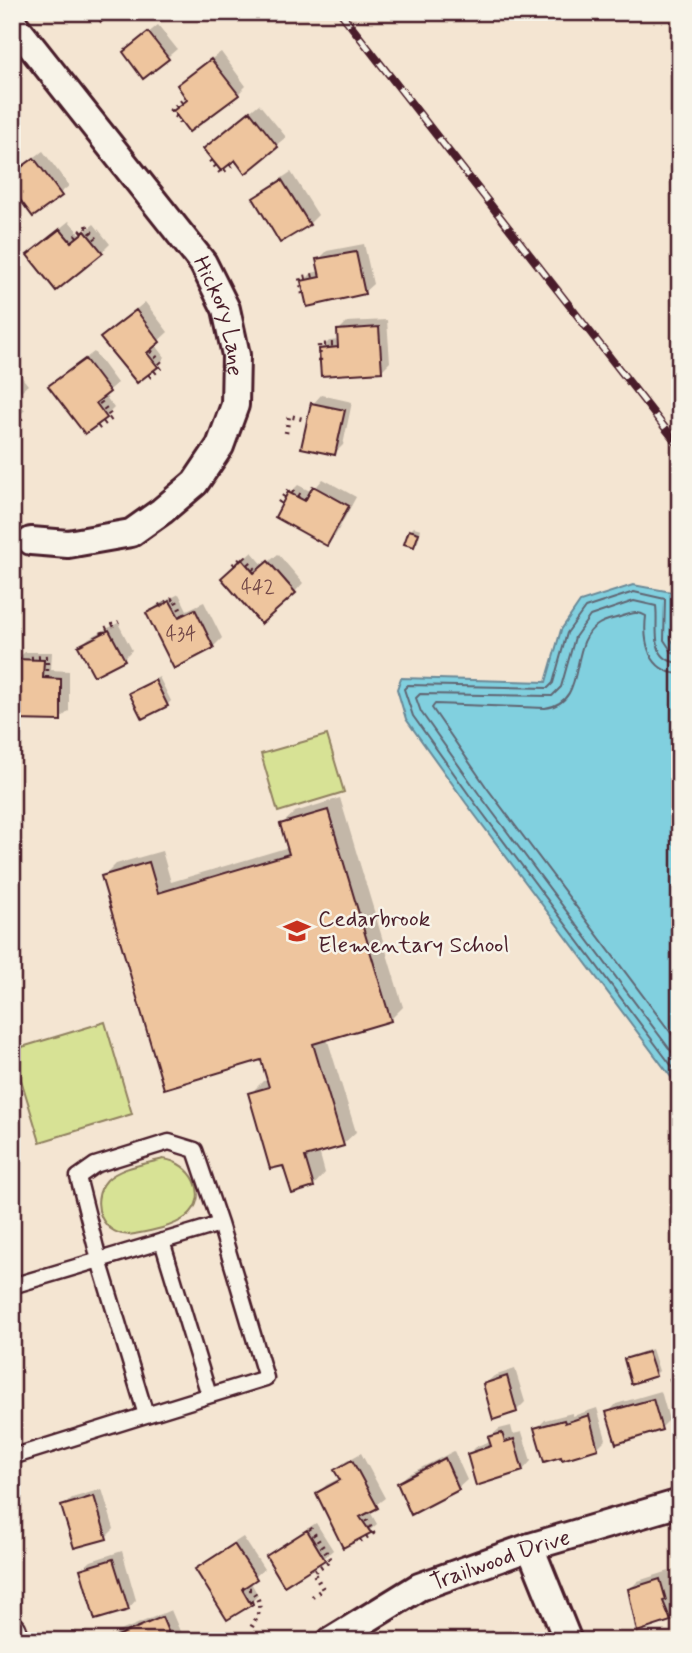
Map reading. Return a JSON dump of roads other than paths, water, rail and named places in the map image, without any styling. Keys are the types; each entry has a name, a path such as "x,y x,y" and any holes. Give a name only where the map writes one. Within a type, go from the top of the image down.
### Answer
{"street":[{"name":"Hickory Lane","path":"12,22 203,263 226,309 236,355 235,405 220,446 195,483 131,533 68,544 30,541"},
{"name":"Trailwood Drive","path":"331,1641 419,1587 530,1547 680,1503"},
{"path":"530,1547 568,1641"},
{"path":"12,1630 16,1641"}],"lane":[{"path":"12,1457 266,1378 195,1150 169,1142 95,1165 78,1177 99,1260 146,1415"},
{"path":"12,1286 220,1224"},
{"path":"162,1241 209,1395"}],"water":[{"path":"633,585 672,592 671,639 680,651 680,1089 406,719 397,689 401,678 546,682 561,630 580,602"}],"railway":[{"path":"340,12 680,447"}],"place":[{"name":"Cedarbrook Elementary School","path":"297,931"}]}
